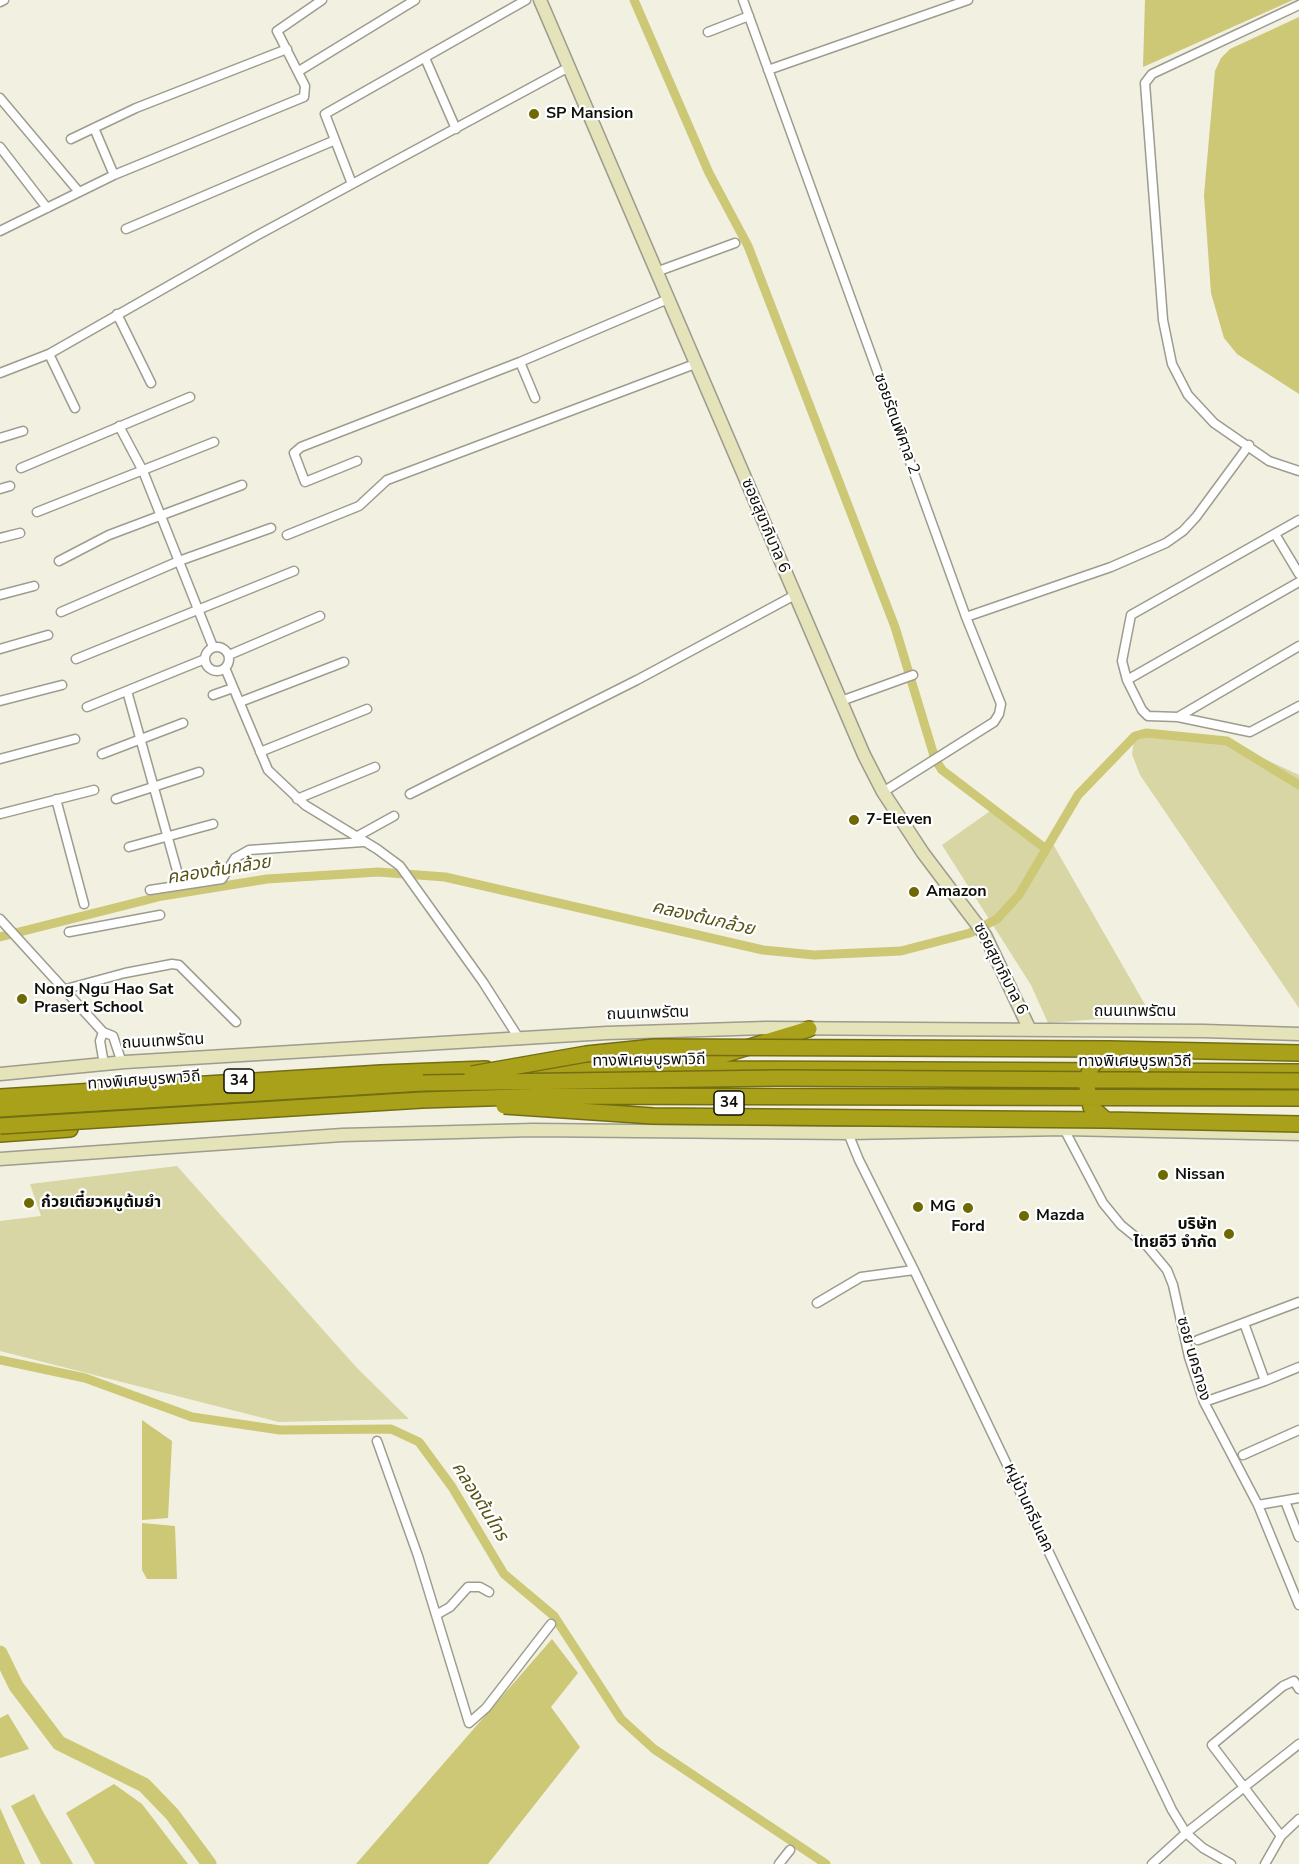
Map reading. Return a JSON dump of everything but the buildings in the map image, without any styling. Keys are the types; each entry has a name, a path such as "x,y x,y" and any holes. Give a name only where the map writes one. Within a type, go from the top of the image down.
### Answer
{"highway":[{"path":"681,1067 808,1029"},
{"path":"423,1083 586,1054 654,1047 1109,1049 1299,1053"},
{"path":"1106,1120 1091,1107 1086,1082 1091,1067 1109,1049"},
{"name":"34","path":"0,1095 381,1072 573,1067 681,1067 810,1071 1299,1072"},
{"name":"ทางพิเศษบูรพาวิถี","path":"0,1110 423,1083 766,1078 1299,1081"},
{"name":"ทางพิเศษบูรพาวิถี","path":"0,1126 422,1100 767,1095 1299,1098"},
{"path":"422,1100 653,1116 1299,1124"},
{"name":"34","path":"0,1136 421,1106 573,1101 720,1103 975,1100 1299,1104"}],"main road":[{"name":"ซอยสุขาภิบาล 6","path":"540,0 841,701 884,792 923,853 985,935 1030,1030"},
{"name":"ถนนเทพรัตน","path":"0,1074 104,1064 607,1033 766,1028 1204,1030 1299,1034"},
{"name":"34","path":"0,1159 235,1142 430,1132 615,1129 848,1133 1064,1129 1299,1134"}],"street":[{"path":"0,231 114,175 304,97 305,86 278,34 278,29 322,0"},
{"path":"299,71 415,0"},
{"path":"352,184 325,118 327,112 526,0"},
{"name":"ซอยรัตนพิศาล 2","path":"743,0 966,617 1001,704 994,722 944,753 930,765 884,792"},
{"path":"768,70 968,0"},
{"path":"1299,5 1152,74 1145,83 1163,320 1172,364 1188,395 1215,423 1269,461 1299,471"},
{"path":"708,32 749,16"},
{"path":"71,140 136,108 287,49"},
{"path":"425,58 456,129"},
{"path":"0,373 50,354 117,314 568,67"},
{"path":"0,98 79,192"},
{"path":"94,128 114,175"},
{"path":"126,229 333,141"},
{"path":"0,147 47,208"},
{"path":"656,272 735,243"},
{"path":"357,461 305,482 294,453 301,447 520,362 668,299"},
{"path":"117,314 151,383"},
{"path":"50,354 75,408"},
{"path":"520,362 535,398"},
{"path":"287,535 359,506 387,480 695,364"},
{"path":"21,468 190,396"},
{"path":"119,426 143,471 213,647"},
{"path":"0,438 23,431"},
{"path":"37,512 214,442"},
{"path":"966,617 1111,567 1166,543 1196,518 1249,445"},
{"path":"59,561 109,535 162,517 242,485"},
{"path":"0,489 10,486"},
{"path":"1299,520 1131,615 1128,640 1122,658 1127,680 1142,711 1148,716 1178,717 1250,732 1299,706"},
{"path":"61,612 180,561 272,528"},
{"path":"0,538 20,533"},
{"path":"1275,534 1299,574"},
{"path":"76,659 294,571"},
{"path":"1127,680 1299,582"},
{"path":"0,595 34,586"},
{"path":"410,795 637,680 795,595"},
{"path":"320,616 229,655 225,668 268,770 297,799 400,866 483,982 520,1040"},
{"path":"0,649 48,635"},
{"path":"1178,717 1299,646"},
{"path":"87,707 205,659 208,650 213,647 222,648 229,655"},
{"path":"205,659 212,670 225,668"},
{"path":"240,702 344,662"},
{"path":"841,701 913,675"},
{"path":"0,701 62,685"},
{"path":"213,695 233,688"},
{"path":"127,691 181,885"},
{"path":"260,752 368,709"},
{"path":"102,754 183,723"},
{"path":"0,759 75,739"},
{"path":"297,799 375,767"},
{"path":"116,799 199,772"},
{"path":"0,814 94,790"},
{"path":"56,799 84,904"},
{"path":"150,890 222,879 235,858 249,850 360,839 394,816"},
{"path":"129,847 213,824"},
{"path":"69,932 160,915"},
{"path":"0,919 62,990 103,1032 113,1036 122,1063"},
{"path":"62,990 124,973 172,964 179,965 236,1022"},
{"path":"103,1032 100,1041 104,1064"},
{"name":"ซอย นครทอง","path":"1064,1129 1103,1203 1121,1225 1147,1246 1167,1270 1173,1285 1189,1357 1204,1402 1258,1505 1299,1605"},
{"name":"หมู่บ้านกรีนเลค","path":"848,1133 1143,1754 1186,1833 1203,1848 1231,1864"},
{"path":"817,1304 861,1277 914,1270"},
{"path":"1198,1340 1299,1302"},
{"path":"1244,1323 1265,1381"},
{"path":"1204,1402 1265,1381 1299,1366"},
{"path":"1243,1455 1299,1430"},
{"path":"377,1441 436,1614 469,1723 486,1708 551,1624"},
{"path":"1258,1505 1299,1498"},
{"path":"1286,1501 1298,1540"},
{"path":"436,1614 450,1607 468,1587 480,1587 489,1592"},
{"path":"1281,1836 1213,1749 1213,1743 1290,1681 1295,1682 1299,1689"},
{"path":"1152,1864 1186,1833 1244,1790 1299,1744"},
{"path":"1265,1864 1281,1836 1299,1819"},
{"path":"779,1864 790,1850"}],"shaded area":[{"path":"1145,0 1293,0 1143,67"},
{"path":"1299,17 1299,394 1237,354 1224,338 1211,293 1204,195 1215,71 1221,58 1230,49"},
{"path":"1150,732 1226,741 1299,775 1299,1008 1140,775 1132,754 1134,741"},
{"path":"993,809 1042,843 1050,839 1151,1015 1048,1023 1031,985 942,845"},
{"path":"177,1166 357,1368 409,1419 279,1422 0,1351 0,1221 41,1216 30,1184"},
{"path":"142,1420 172,1441 168,1518 142,1520"},
{"path":"142,1523 175,1526 177,1579 147,1579 142,1570"},
{"path":"552,1639 578,1673 551,1707 580,1747 488,1864 356,1864"},
{"path":"8,1714 29,1749 0,1758 0,1718"},
{"path":"114,1784 142,1804 188,1864 95,1864 66,1813"},
{"path":"34,1794 73,1864 41,1864 11,1806"},
{"path":"0,1808 25,1864 0,1864"}],"waterway":[{"path":"634,0 709,173 748,246 895,627 935,759 942,770 1046,849"},
{"name":"คลองต้นกล้วย","path":"0,937 162,896 267,879 378,872 445,877 763,950 814,955 901,951 970,933 997,919 1019,895 1078,795 1135,736 1146,733 1227,741 1299,785"},
{"name":"คลองต้นไทร","path":"0,1360 85,1378 192,1417 280,1430 391,1429 419,1442 452,1487 504,1574 554,1616 621,1719 654,1749 826,1864"},
{"path":"0,1653 16,1686 59,1743 144,1785 172,1814 209,1864"}],"place":[{"name":"SP Mansion","path":"534,114"},
{"name":"7-Eleven","path":"854,820"},
{"name":"Amazon","path":"914,892"},
{"name":"Nong Ngu Hao Sat Prasert School","path":"22,999"},
{"name":"Nissan","path":"1163,1175"},
{"name":"ก๋วยเตี๋ยวหมูต้มยำ","path":"29,1203"},
{"name":"MG","path":"918,1207"},
{"name":"Ford","path":"968,1208"},
{"name":"Mazda","path":"1024,1216"},
{"name":"บริษัท ไทยอีวี จำกัด","path":"1229,1234"}]}
